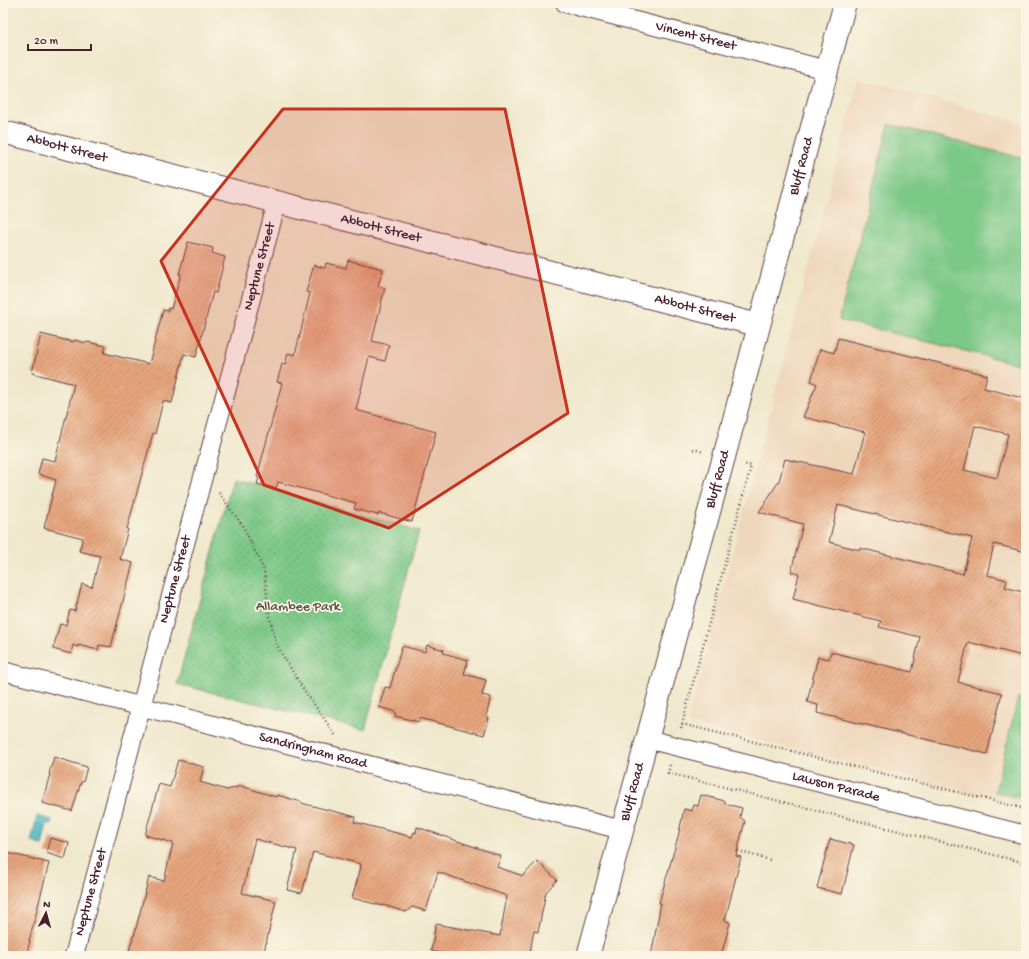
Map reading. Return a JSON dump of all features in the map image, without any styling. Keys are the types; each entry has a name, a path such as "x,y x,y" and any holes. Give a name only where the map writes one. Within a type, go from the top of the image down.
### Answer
{"main road":[{"name":"Bluff Road","path":"588,956 724,457 845,3"},
{"name":"Abbott Street","path":"3,132 758,326"}],"street":[{"name":"Vincent Street","path":"565,3 827,70"},
{"name":"Neptune Street","path":"74,956 278,202"},
{"name":"Sandringham Road","path":"3,671 622,830"},
{"name":"Lawson Parade","path":"647,739 1026,835"}],"path":[{"path":"693,449 751,466 668,773 1026,863"},
{"path":"205,472 243,526 264,570 269,614 276,644 302,687 354,761"},
{"path":"682,724 1026,809"},
{"path":"738,851 770,860"}],"highlighted area":[{"path":"283,109 505,109 568,413 389,528 264,485 161,261"}],"shaded area":[{"path":"859,78 1026,124 1026,806 687,723"}],"green space":[{"path":"889,124 1026,159 1026,366 839,320"},
{"name":"Allambee Park","path":"233,478 419,531 365,730 177,684"},
{"path":"1018,697 1026,699 1026,799 995,792"}],"water":[{"path":"37,816 52,820 51,825 47,824 42,845 31,842"}],"building":[{"path":"188,242 213,248 212,253 225,257 216,293 213,292 196,357 184,354 172,403 163,401 155,434 153,433 120,559 133,563 111,647 99,645 98,650 73,645 71,654 53,649 60,624 66,625 70,610 75,611 82,584 92,587 100,556 79,551 83,538 44,528 56,480 38,474 42,458 55,461 74,384 32,373 41,334 73,342 74,340 106,346 104,353 149,364 163,310 168,311 168,308 171,309"},
{"path":"348,260 383,269 378,286 385,288 372,341 389,345 385,361 369,357 356,410 436,432 412,522 379,513 378,515 354,509 356,503 278,482 276,489 257,484 259,478 257,477 282,383 277,382 282,364 285,365 288,353 295,355 310,293 306,292 314,265 325,268 326,263 346,268"},
{"path":"838,338 987,375 984,388 1026,399 1026,552 994,544 987,575 1007,580 1005,587 1026,593 1026,657 968,642 958,682 1002,693 987,754 817,713 818,705 807,702 818,657 829,659 831,652 912,672 920,637 879,627 881,621 793,599 799,574 791,572 803,524 759,512 779,481 785,459 854,474 865,432 803,417 817,384 811,381 820,349 834,353","holes":["975,426 1008,434 997,478 964,470","838,505 972,538 963,574 860,548 860,550 829,542"]},
{"path":"427,645 444,650 443,653 468,660 464,674 486,680 482,695 491,697 486,716 489,718 484,735 420,718 419,722 395,716 396,712 379,707 385,687 390,688 402,646 425,652"},
{"path":"54,757 87,767 72,811 42,803"},
{"path":"178,760 204,767 200,782 227,790 241,786 276,797 277,795 302,802 301,803 356,817 354,822 412,837 414,832 416,833 417,827 501,856 497,867 523,876 537,861 557,880 546,892 538,932 534,931 529,956 454,956 431,951 436,924 500,936 507,896 438,872 426,911 412,907 406,912 352,898 361,864 313,852 302,893 287,890 297,850 255,839 242,893 276,901 263,956 128,956 149,877 164,881 173,843 145,835 159,784 170,787"},
{"path":"701,795 725,801 725,804 742,808 740,817 745,821 736,856 741,857 725,920 730,923 721,956 651,956 661,903 659,903 678,837 684,809 692,811 694,805 698,806"},
{"path":"50,838 69,843 65,859 46,853"},
{"path":"830,839 854,845 842,894 817,888"},
{"path":"3,853 49,863 26,956 3,956"}]}
